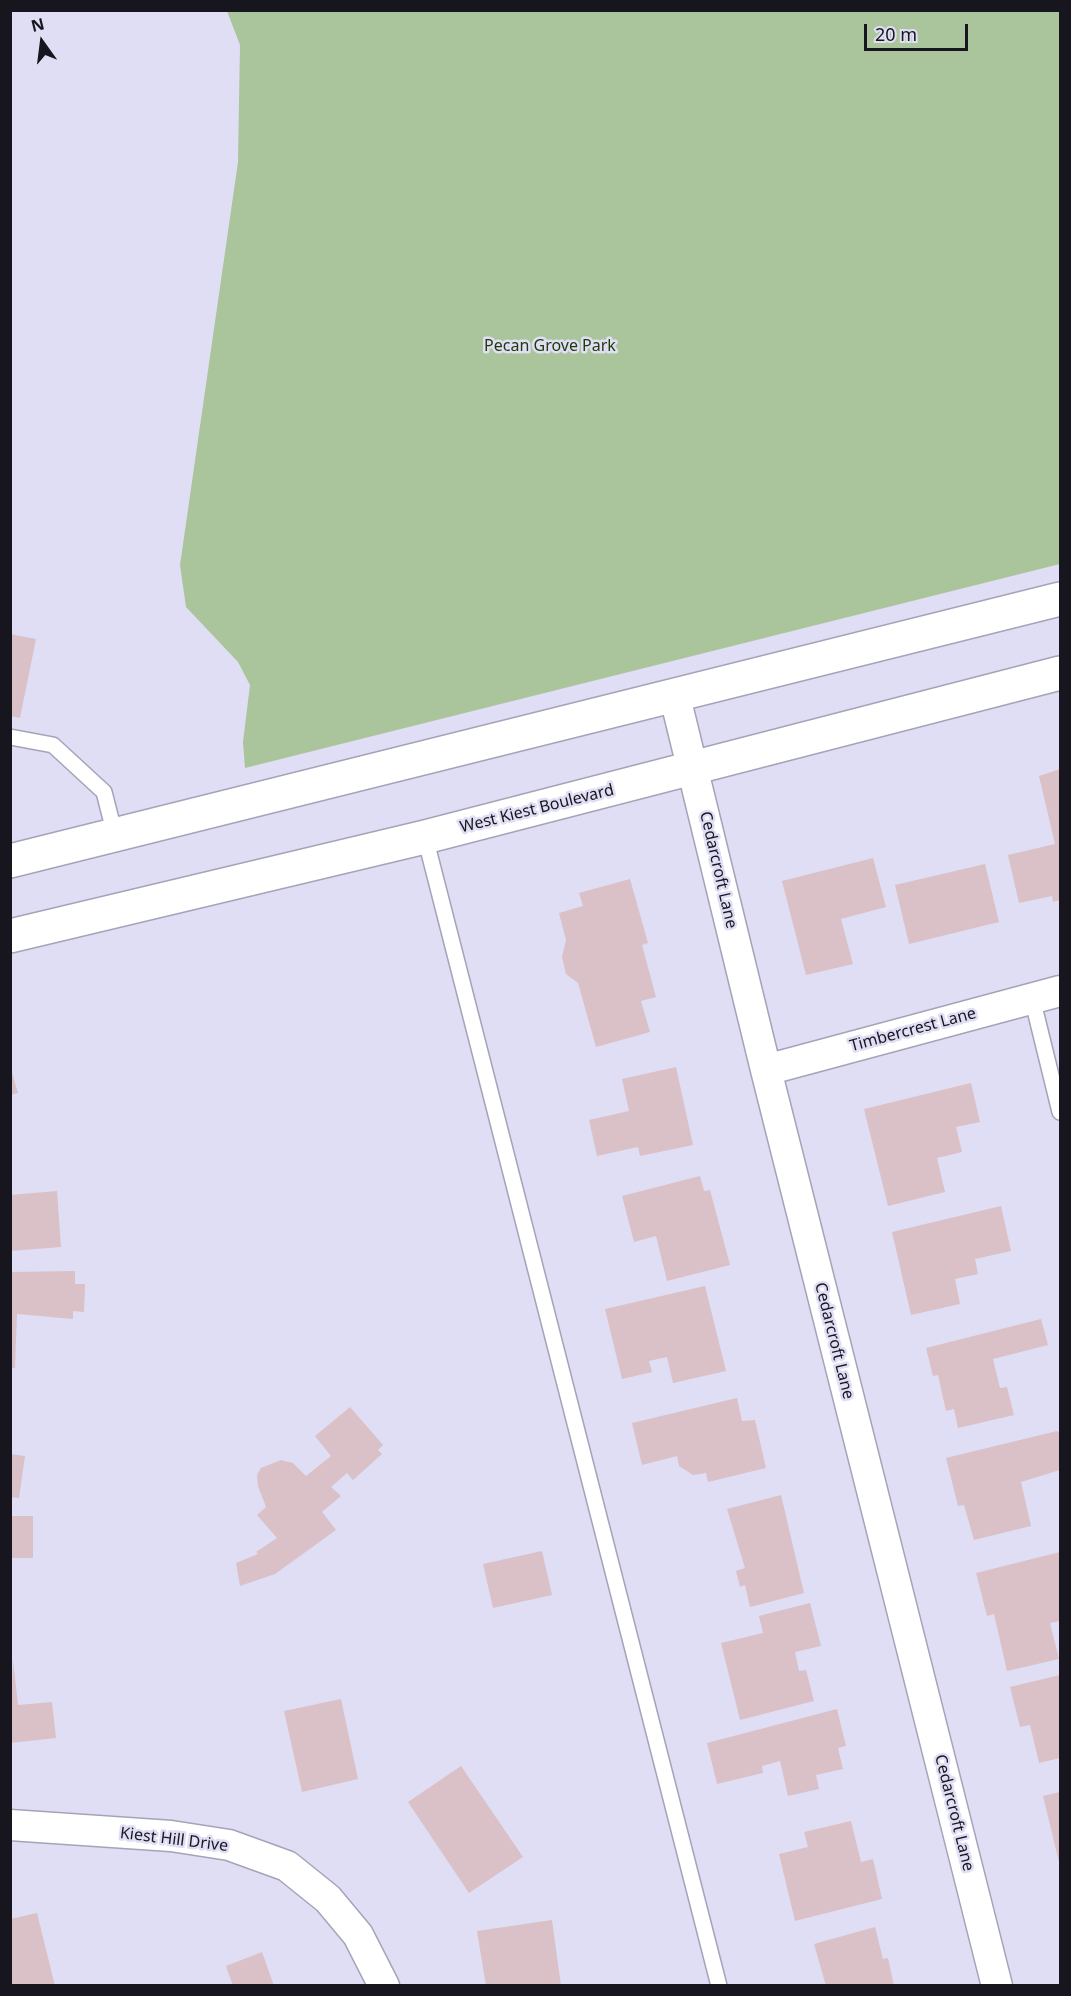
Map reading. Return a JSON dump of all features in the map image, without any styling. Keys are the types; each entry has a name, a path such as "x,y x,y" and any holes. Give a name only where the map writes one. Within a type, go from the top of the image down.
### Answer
{"main road":[{"path":"10,861 1060,599"},
{"name":"West Kiest Boulevard","path":"10,936 425,837 1060,673"}],"street":[{"name":"Cedarcroft Lane","path":"675,696 766,1070 997,1986"},
{"name":"Timbercrest Lane","path":"766,1070 1060,991"},
{"name":"Kiest Hill Drive","path":"10,1825 171,1836 229,1845 287,1866 328,1899 358,1935 384,1986"}],"lane":[{"path":"10,737 53,745 104,792 115,836"},
{"path":"425,837 718,1986"},
{"path":"1032,998 1060,1112"}],"green space":[{"name":"Pecan Grove Park","path":"227,11 1060,11 1060,564 245,768 243,742 250,685 238,662 186,607 180,565 238,162 240,45"}],"building":[{"path":"10,634 36,639 20,718 10,716"},
{"path":"1060,769 1060,900 1053,902 1052,896 1019,903 1008,855 1055,844 1039,776"},
{"path":"873,858 886,907 841,919 853,964 806,975 782,881"},
{"path":"985,864 999,922 909,944 895,885"},
{"path":"630,879 648,943 642,945 656,997 641,1001 650,1032 596,1047 578,983 566,974 562,957 566,940 559,913 583,906 579,893"},
{"path":"10,1066 18,1093 10,1095"},
{"path":"676,1067 693,1145 640,1156 638,1147 597,1156 589,1120 629,1111 622,1079"},
{"path":"971,1083 980,1122 956,1127 962,1152 937,1158 945,1192 888,1206 864,1109"},
{"path":"700,1176 704,1191 710,1190 730,1265 667,1281 656,1236 634,1242 622,1196"},
{"path":"57,1191 61,1247 10,1251 10,1195"},
{"path":"1001,1206 1011,1251 975,1259 978,1274 955,1279 960,1304 911,1315 892,1232"},
{"path":"75,1271 75,1284 85,1284 84,1312 73,1311 73,1319 17,1314 15,1368 10,1368 10,1272"},
{"path":"705,1286 726,1371 673,1383 667,1357 649,1361 652,1372 622,1379 605,1309"},
{"path":"1041,1319 1048,1345 993,1359 1000,1388 1007,1387 1014,1415 958,1428 954,1409 946,1411 938,1375 933,1376 926,1348"},
{"path":"737,1398 742,1421 755,1420 766,1468 708,1482 706,1473 693,1475 679,1466 677,1456 642,1465 632,1423"},
{"path":"350,1407 383,1445 378,1450 382,1454 353,1480 347,1473 331,1487 341,1496 322,1512 336,1530 275,1574 240,1586 236,1563 258,1554 256,1552 277,1538 257,1515 266,1507 258,1486 257,1475 261,1468 281,1460 293,1463 306,1476 331,1456 315,1436"},
{"path":"1057,1431 1060,1433 1060,1470 1021,1482 1031,1526 974,1540 964,1505 958,1506 946,1458"},
{"path":"10,1454 25,1456 19,1498 10,1497"},
{"path":"781,1495 804,1593 750,1607 745,1585 740,1587 736,1571 745,1568 727,1509"},
{"path":"10,1516 33,1516 33,1558 10,1558"},
{"path":"542,1551 552,1595 493,1608 483,1564"},
{"path":"1060,1552 1060,1621 1050,1623 1059,1659 1007,1671 994,1614 987,1616 976,1573"},
{"path":"810,1603 821,1646 795,1652 799,1671 806,1670 814,1701 740,1720 721,1643 763,1633 759,1616"},
{"path":"13,1660 18,1705 52,1702 56,1738 10,1743"},
{"path":"1060,1675 1060,1758 1039,1763 1030,1725 1020,1727 1010,1687"},
{"path":"341,1699 358,1779 302,1792 284,1711"},
{"path":"837,1709 846,1746 838,1748 843,1769 816,1775 819,1789 788,1796 780,1761 762,1766 763,1773 717,1784 707,1743"},
{"path":"461,1766 523,1857 469,1893 408,1802"},
{"path":"1060,1792 1060,1866 1043,1796"},
{"path":"851,1821 861,1862 873,1859 882,1899 795,1921 779,1854 808,1847 804,1832"},
{"path":"37,1913 55,1986 10,1986 10,1919"},
{"path":"552,1920 561,1986 486,1986 477,1931"},
{"path":"875,1927 883,1959 888,1958 894,1986 826,1986 814,1944"},
{"path":"262,1952 274,1986 233,1986 226,1966"}]}
